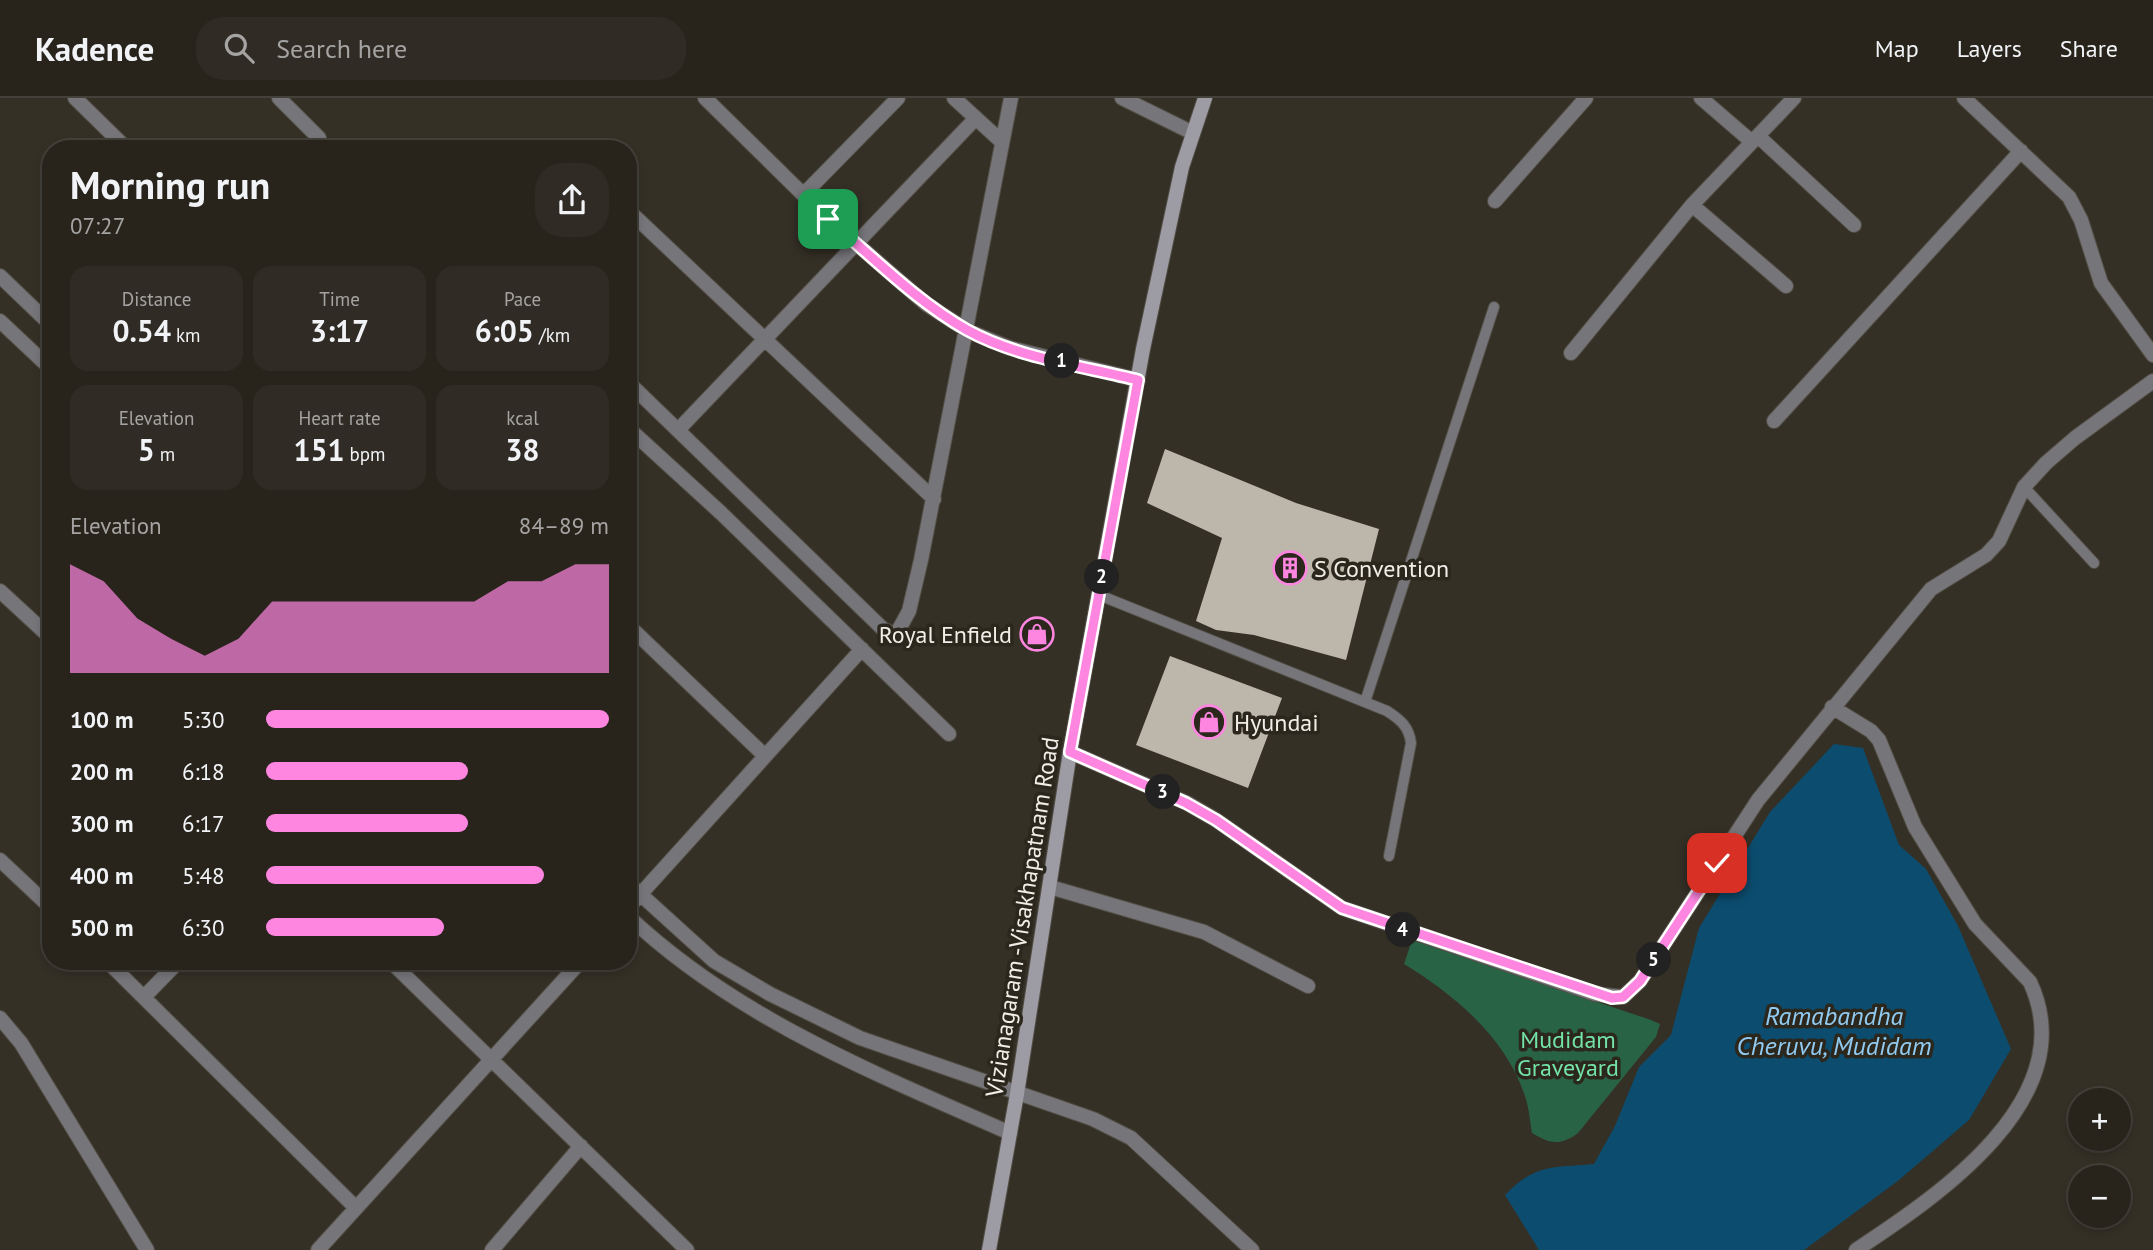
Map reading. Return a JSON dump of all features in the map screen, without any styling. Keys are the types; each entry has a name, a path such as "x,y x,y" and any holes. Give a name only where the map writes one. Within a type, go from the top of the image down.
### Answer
{"main road":[{"name":"Vizianagaram -Visakhapatnam Road","path":"989,1250 1017,1094 1070,752 1138,380 1182,167 1205,98"}],"street":[{"path":"75,98 118,140"},
{"path":"279,98 320,140"},
{"path":"705,98 857,244 926,304 968,331 1010,348 1138,380"},
{"path":"804,194 898,98"},
{"path":"954,98 1002,142"},
{"path":"637,391 883,629 891,633 903,625 909,611 934,499 1011,98"},
{"path":"1122,98 1193,134"},
{"path":"1495,201 1586,98"},
{"path":"1701,98 1755,139 1854,225"},
{"path":"1571,353 1692,205 1794,98"},
{"path":"1964,98 2075,206 2101,283 2153,355"},
{"path":"678,430 976,118"},
{"path":"1774,421 2021,151"},
{"path":"1692,205 1786,286"},
{"path":"637,218 934,499"},
{"path":"0,276 42,316"},
{"path":"0,321 42,361"},
{"path":"1070,752 1186,803 1216,820 1342,908 1612,998 1623,997 1640,981 1758,800 1931,589 1986,555 1999,541 2024,486 2075,438 2153,382"},
{"path":"637,436 948,734"},
{"path":"0,591 42,630"},
{"path":"637,634 764,755"},
{"path":"637,898 862,649"},
{"path":"1832,707 1871,731 1879,740 1915,827 1975,924 2030,982 2035,993 2040,1035 2038,1070 2032,1085 1997,1135 1925,1202 1856,1250"},
{"path":"0,860 42,900"},
{"path":"1050,887 1204,932 1308,986"},
{"path":"637,891 714,961 770,994 860,1038 1093,1119 1131,1138 1252,1250"},
{"path":"637,924 682,965 789,1031 1010,1133"},
{"path":"117,970 355,1207"},
{"path":"145,996 170,970"},
{"path":"400,970 494,1059 687,1250"},
{"path":"318,1250 573,970"},
{"path":"0,1018 21,1042 147,1250"},
{"path":"492,1250 581,1146"}],"lane":[{"path":"1365,702 1494,307"},
{"path":"2024,486 2094,563"},
{"path":"1099,595 1365,702 1399,719 1410,734 1411,743 1389,856"}],"green space":[{"name":"Mudidam Graveyard","path":"1412,940 1651,1020 1660,1024 1656,1037 1578,1133 1561,1142 1544,1139 1532,1133 1526,1101 1516,1075 1492,1037 1460,1004 1404,964"}],"water":[{"name":"Ramabandha Cheruvu, Mudidam","path":"1834,744 1863,748 1899,845 1926,869 1958,926 2011,1049 1969,1120 1899,1180 1804,1250 1539,1250 1505,1195 1536,1172 1556,1167 1594,1164 1615,1126 1639,1067 1671,1035 1699,928 1770,812"}],"building":[{"name":"S Convention","path":"1165,449 1296,503 1379,529 1346,660 1254,635 1216,630 1196,621 1222,538 1147,503"},
{"name":"Hyundai","path":"1170,656 1282,698 1248,788 1136,745"}],"place":[{"name":"S Convention","path":"1290,568"},
{"name":"Royal Enfield","path":"1037,634"},
{"name":"Hyundai","path":"1209,722"}],"route":[{"path":"828,219 926,304 968,331 1010,348 1138,380 1070,752 1186,803 1216,820 1323,898 1342,908 1612,998 1623,997 1640,981 1717,863"}]}
